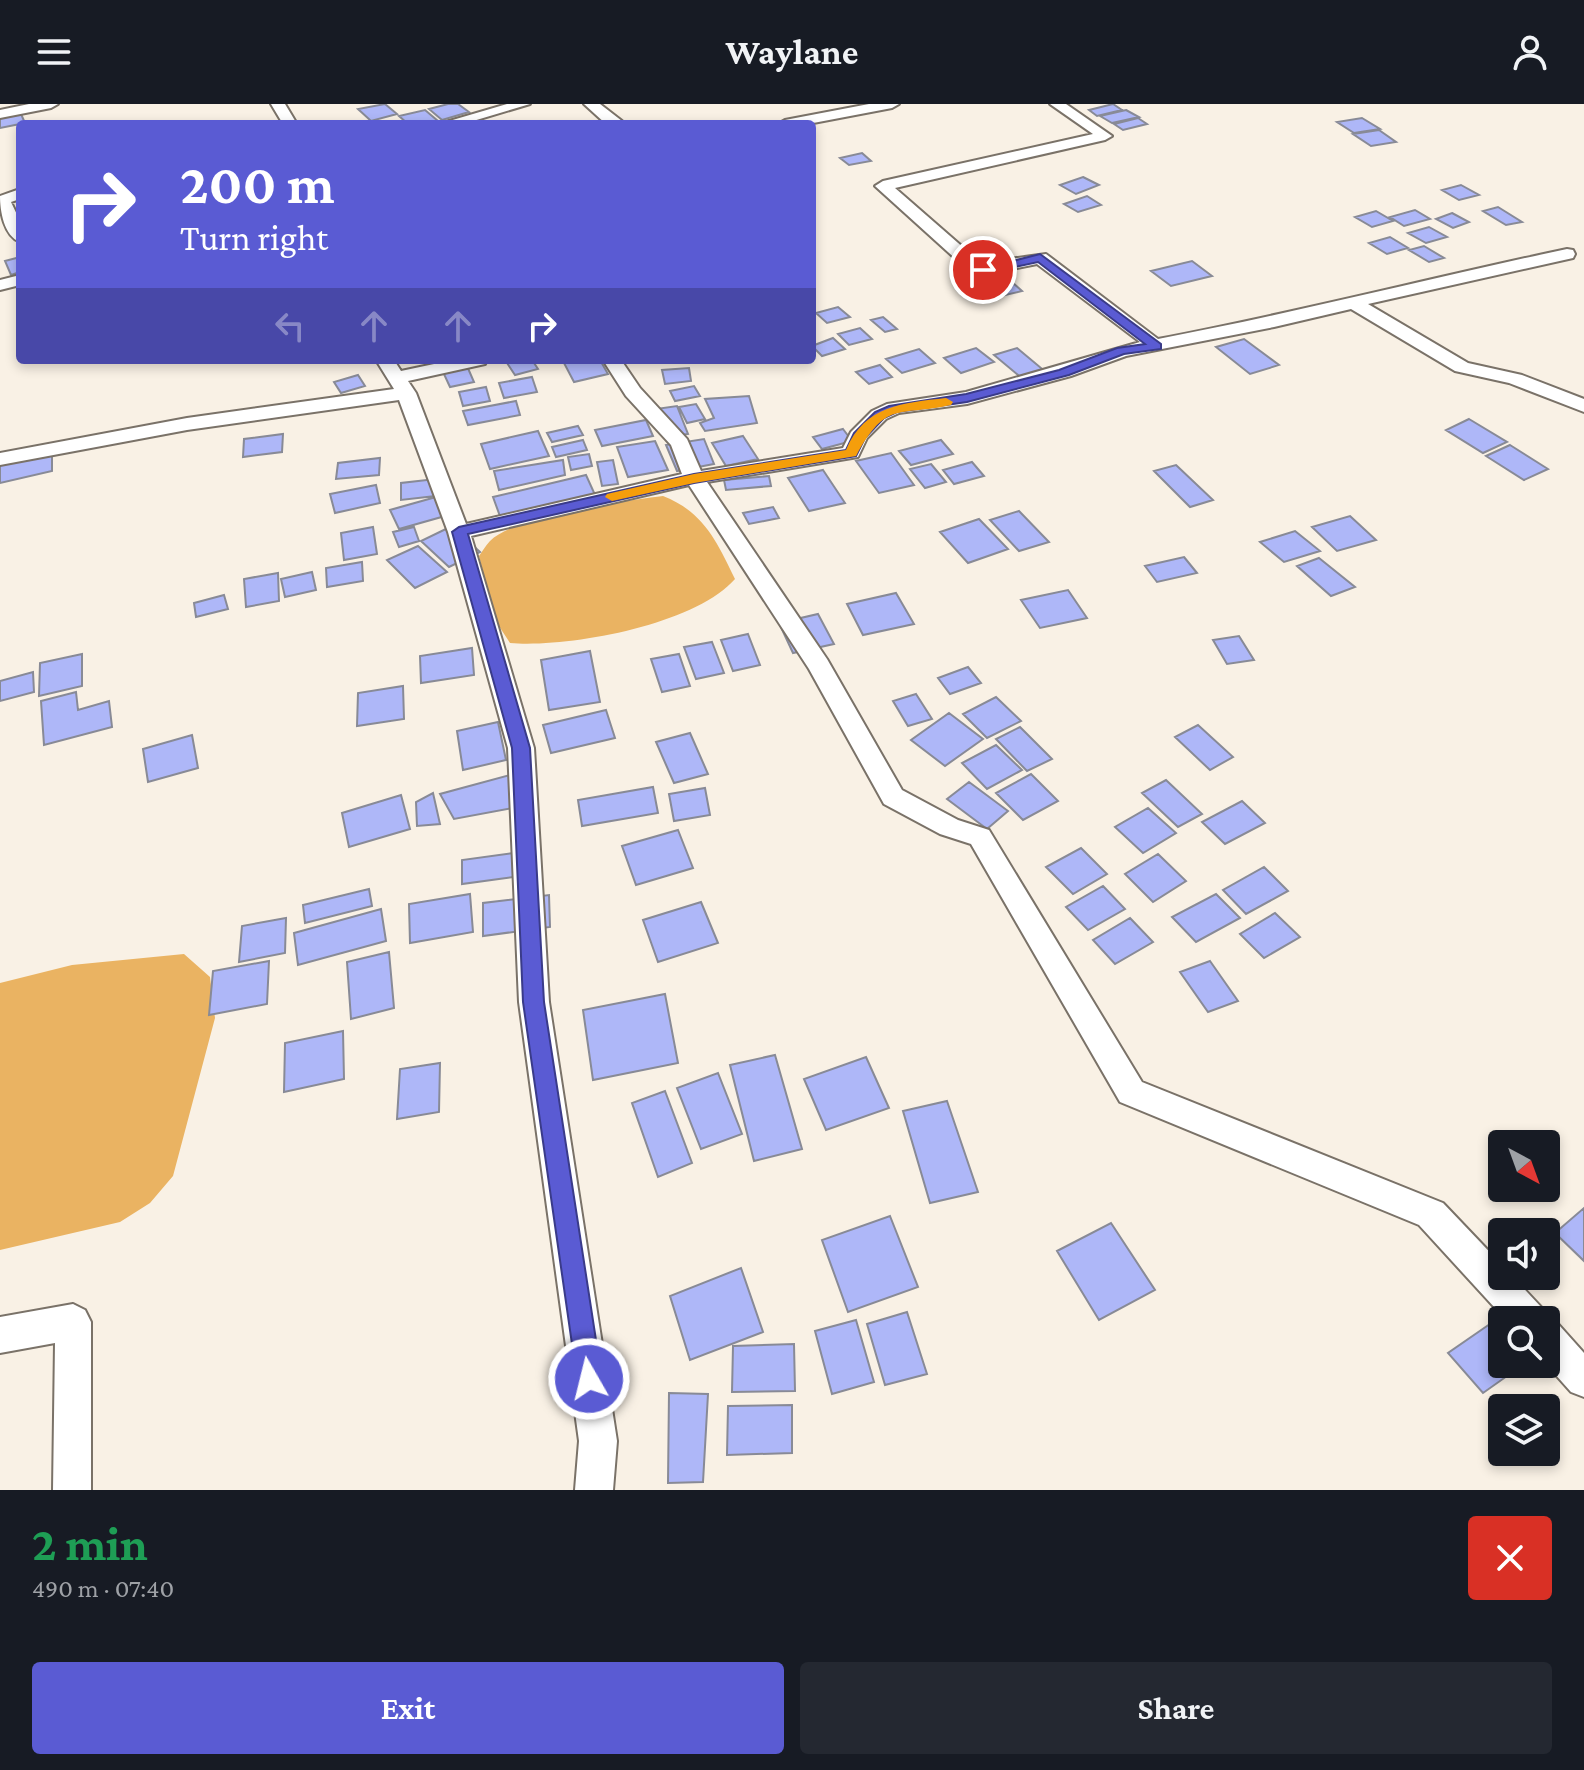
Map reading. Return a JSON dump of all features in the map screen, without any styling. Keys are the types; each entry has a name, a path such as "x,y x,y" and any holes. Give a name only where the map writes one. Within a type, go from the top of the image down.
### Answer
{"street":[{"path":"0,114 51,104"},
{"path":"461,120 523,104"},
{"path":"591,104 614,120"},
{"path":"806,120 892,104"},
{"path":"1057,104 1105,136 883,186 975,267 983,270 1040,258 1156,346"},
{"path":"30,108 35,120"},
{"path":"16,195 2,200 16,229"},
{"path":"459,532 694,478 851,453 858,436 879,415 894,408 967,398 1064,372 1122,351 1274,322 1567,254"},
{"path":"1352,302 1462,367 1515,379 1584,406"},
{"path":"0,459 187,424 458,364"},
{"path":"615,364 633,392 680,443 694,478 819,665 893,797 949,827 980,837 1131,1092 1431,1214 1517,1306"},
{"path":"395,377 459,532 521,748 534,1002 598,1441 594,1490"},
{"path":"0,1335 73,1322 72,1490"},
{"path":"1560,1353 1584,1379"}],"shaded area":[{"path":"663,496 689,511 708,530 735,579 716,595 662,621 564,642 510,643 495,620 479,556 490,541 523,523 547,516"},
{"path":"184,954 210,977 215,1018 173,1176 150,1203 120,1222 0,1250 0,983 72,965"}],"building":[{"path":"385,104 397,114 370,120 358,109"},
{"path":"458,104 469,112 442,120 429,109"},
{"path":"1113,104 1122,110 1097,116 1089,110"},
{"path":"425,110 437,120 404,120 399,116"},
{"path":"1126,110 1139,117 1112,123 1100,116"},
{"path":"21,114 24,120 16,120 16,125 0,128 0,118"},
{"path":"1138,118 1147,124 1123,130 1114,124"},
{"path":"1362,118 1380,129 1354,133 1337,122"},
{"path":"1379,130 1396,142 1371,146 1353,134"},
{"path":"862,153 871,161 849,165 840,158"},
{"path":"1083,177 1099,185 1076,194 1060,185"},
{"path":"1461,185 1479,195 1459,200 1442,190"},
{"path":"1087,196 1101,205 1078,212 1064,204"},
{"path":"1498,207 1522,222 1506,225 1483,211"},
{"path":"1415,210 1430,219 1404,226 1390,217"},
{"path":"1376,211 1393,221 1372,227 1355,217"},
{"path":"1452,213 1469,222 1453,228 1436,219"},
{"path":"1429,227 1447,237 1426,243 1408,233"},
{"path":"1390,237 1408,248 1387,254 1369,243"},
{"path":"1424,246 1444,258 1429,262 1409,250"},
{"path":"988,249 1006,265 982,271 964,255"},
{"path":"16,258 16,273 11,275 5,261"},
{"path":"1192,261 1212,276 1171,286 1151,271"},
{"path":"1004,275 1022,291 997,297 979,280"},
{"path":"838,307 850,317 827,323 816,313"},
{"path":"883,317 897,329 885,332 871,320"},
{"path":"860,328 872,339 849,345 838,334"},
{"path":"833,338 845,349 822,356 816,350 816,344"},
{"path":"1244,339 1279,365 1250,374 1216,347"},
{"path":"976,348 994,362 961,373 944,358"},
{"path":"1017,348 1047,373 1024,380 994,355"},
{"path":"919,349 935,363 902,373 886,359"},
{"path":"508,364 535,364 538,369 515,375"},
{"path":"565,364 602,364 608,374 574,382"},
{"path":"880,365 892,377 869,384 856,372"},
{"path":"467,366 474,382 450,387 443,372"},
{"path":"689,368 691,381 665,384 662,370"},
{"path":"358,375 365,386 341,393 334,382"},
{"path":"532,377 537,392 504,398 499,383"},
{"path":"694,386 700,396 675,401 670,391"},
{"path":"486,387 490,401 463,406 459,392"},
{"path":"749,396 757,423 705,431 700,423 714,418 705,399"},
{"path":"516,401 520,415 468,425 463,411"},
{"path":"696,404 705,419 687,423 679,407"},
{"path":"677,406 688,434 666,437 656,409"},
{"path":"1469,419 1507,442 1483,453 1446,430"},
{"path":"646,420 653,436 602,446 595,430"},
{"path":"578,426 583,435 552,442 547,433"},
{"path":"843,429 852,441 822,449 813,437"},
{"path":"538,431 549,456 490,469 481,444"},
{"path":"283,434 282,452 243,457 244,439"},
{"path":"743,436 758,459 726,466 712,443"},
{"path":"704,439 714,464 677,471 666,445"},
{"path":"583,440 587,450 556,457 552,447"},
{"path":"941,440 953,454 911,465 899,451"},
{"path":"655,441 668,470 628,477 617,447"},
{"path":"1510,445 1548,469 1524,480 1486,456"},
{"path":"52,453 52,471 0,483 0,464"},
{"path":"891,453 914,485 879,493 856,461"},
{"path":"589,454 592,466 571,470 568,457"},
{"path":"380,458 379,475 336,479 338,463"},
{"path":"563,460 565,475 499,490 494,471"},
{"path":"613,460 618,484 602,486 597,462"},
{"path":"972,462 984,476 954,484 943,470"},
{"path":"931,464 946,482 925,488 910,469"},
{"path":"1176,465 1213,500 1190,507 1154,471"},
{"path":"823,470 845,503 809,511 788,478"},
{"path":"586,475 596,497 501,519 493,497"},
{"path":"769,476 771,486 726,490 724,480"},
{"path":"444,478 444,495 401,500 401,483"},
{"path":"376,485 380,503 335,513 330,494"},
{"path":"436,497 445,516 399,529 390,510"},
{"path":"773,507 779,518 749,524 743,513"},
{"path":"1019,511 1049,542 1019,551 990,520"},
{"path":"1350,516 1376,540 1337,551 1312,527"},
{"path":"979,519 1008,549 968,563 940,532"},
{"path":"452,526 480,552 449,567 421,541"},
{"path":"373,527 377,554 344,560 341,533"},
{"path":"414,527 419,541 399,547 393,532"},
{"path":"1295,531 1320,551 1284,562 1260,542"},
{"path":"418,546 447,572 415,588 387,560"},
{"path":"1184,557 1197,573 1157,582 1145,566"},
{"path":"1319,558 1355,587 1331,596 1297,566"},
{"path":"362,562 363,581 327,587 326,568"},
{"path":"312,572 316,590 285,597 281,579"},
{"path":"278,573 279,601 246,607 244,579"},
{"path":"1068,590 1087,618 1040,628 1021,600"},
{"path":"896,593 914,624 863,635 847,604"},
{"path":"224,595 228,609 196,617 194,603"},
{"path":"818,614 834,644 793,653 779,623"},
{"path":"748,634 760,665 733,671 721,640"},
{"path":"1239,636 1254,660 1227,664 1213,640"},
{"path":"712,642 724,673 696,679 684,647"},
{"path":"472,648 474,675 421,683 420,656"},
{"path":"590,651 600,702 549,710 541,660"},
{"path":"82,654 82,686 39,696 40,663"},
{"path":"679,654 690,686 662,692 651,659"},
{"path":"968,667 981,683 950,694 938,678"},
{"path":"33,672 34,692 0,701 0,681"},
{"path":"403,686 404,719 357,726 358,693"},
{"path":"76,692 78,710 109,701 112,727 44,745 41,701"},
{"path":"916,694 932,719 908,726 893,701"},
{"path":"996,697 1021,721 987,738 963,714"},
{"path":"606,710 615,738 551,753 543,725"},
{"path":"949,713 983,739 945,766 911,740"},
{"path":"498,722 506,760 463,770 457,731"},
{"path":"1198,725 1233,757 1210,770 1175,737"},
{"path":"1020,727 1052,759 1027,771 996,739"},
{"path":"690,733 708,774 674,783 656,742"},
{"path":"192,735 198,768 148,782 143,749"},
{"path":"996,745 1022,770 987,789 962,763"},
{"path":"514,774 518,807 454,819 440,794"},
{"path":"1031,774 1058,801 1023,820 996,793"},
{"path":"1166,780 1202,814 1178,827 1142,793"},
{"path":"969,782 1008,811 987,829 947,799"},
{"path":"653,787 658,813 582,826 578,800"},
{"path":"705,788 710,815 674,821 669,794"},
{"path":"433,793 440,824 417,826 416,802"},
{"path":"401,795 410,829 349,847 342,813"},
{"path":"1242,801 1265,823 1225,844 1202,822"},
{"path":"1148,808 1176,833 1143,853 1115,827"},
{"path":"678,830 693,868 636,885 622,846"},
{"path":"1081,848 1107,874 1073,894 1046,867"},
{"path":"521,852 521,876 462,884 462,860"},
{"path":"1158,854 1186,881 1153,902 1125,874"},
{"path":"1264,867 1288,891 1246,914 1223,890"},
{"path":"1103,886 1125,909 1088,930 1066,907"},
{"path":"369,889 372,906 305,923 303,905"},
{"path":"470,894 473,932 410,943 409,904"},
{"path":"1216,894 1240,918 1196,942 1172,917"},
{"path":"549,895 550,927 483,936 483,903"},
{"path":"701,902 718,943 658,962 643,920"},
{"path":"381,909 386,941 298,965 294,933"},
{"path":"1275,913 1300,937 1264,958 1240,934"},
{"path":"286,918 285,953 239,962 242,926"},
{"path":"1130,918 1153,942 1115,964 1093,940"},
{"path":"389,952 394,1008 351,1019 347,962"},
{"path":"269,961 267,1004 209,1015 213,971"},
{"path":"1210,961 1238,1001 1208,1012 1180,972"},
{"path":"665,994 678,1063 593,1080 583,1010"},
{"path":"343,1031 344,1079 284,1092 285,1043"},
{"path":"775,1055 802,1149 754,1161 730,1065"},
{"path":"866,1057 889,1108 826,1130 804,1079"},
{"path":"440,1063 439,1112 397,1119 400,1069"},
{"path":"718,1073 742,1134 701,1149 677,1088"},
{"path":"665,1091 692,1163 658,1177 632,1103"},
{"path":"947,1101 978,1192 930,1203 903,1111"},
{"path":"1584,1208 1584,1261 1560,1238 1560,1229"},
{"path":"890,1216 918,1287 848,1312 822,1240"},
{"path":"1111,1223 1155,1290 1099,1320 1057,1251"},
{"path":"741,1268 763,1332 690,1360 670,1296"},
{"path":"907,1312 927,1374 885,1385 867,1324"},
{"path":"856,1320 874,1382 832,1394 815,1331"},
{"path":"1488,1325 1488,1378 1504,1378 1483,1393 1448,1353"},
{"path":"794,1344 795,1391 732,1392 733,1346"},
{"path":"669,1393 708,1394 703,1482 668,1483"},
{"path":"792,1405 792,1453 727,1455 728,1406"}],"slow traffic":[{"path":"612,497 694,478 851,453 858,436 879,415 894,408 946,402"}],"route":[{"path":"589,1379 534,1002 521,748 459,532 694,478 851,453 858,436 879,415 894,408 967,398 1064,372 1122,351 1156,346 1047,261 1040,258 983,270"}]}
